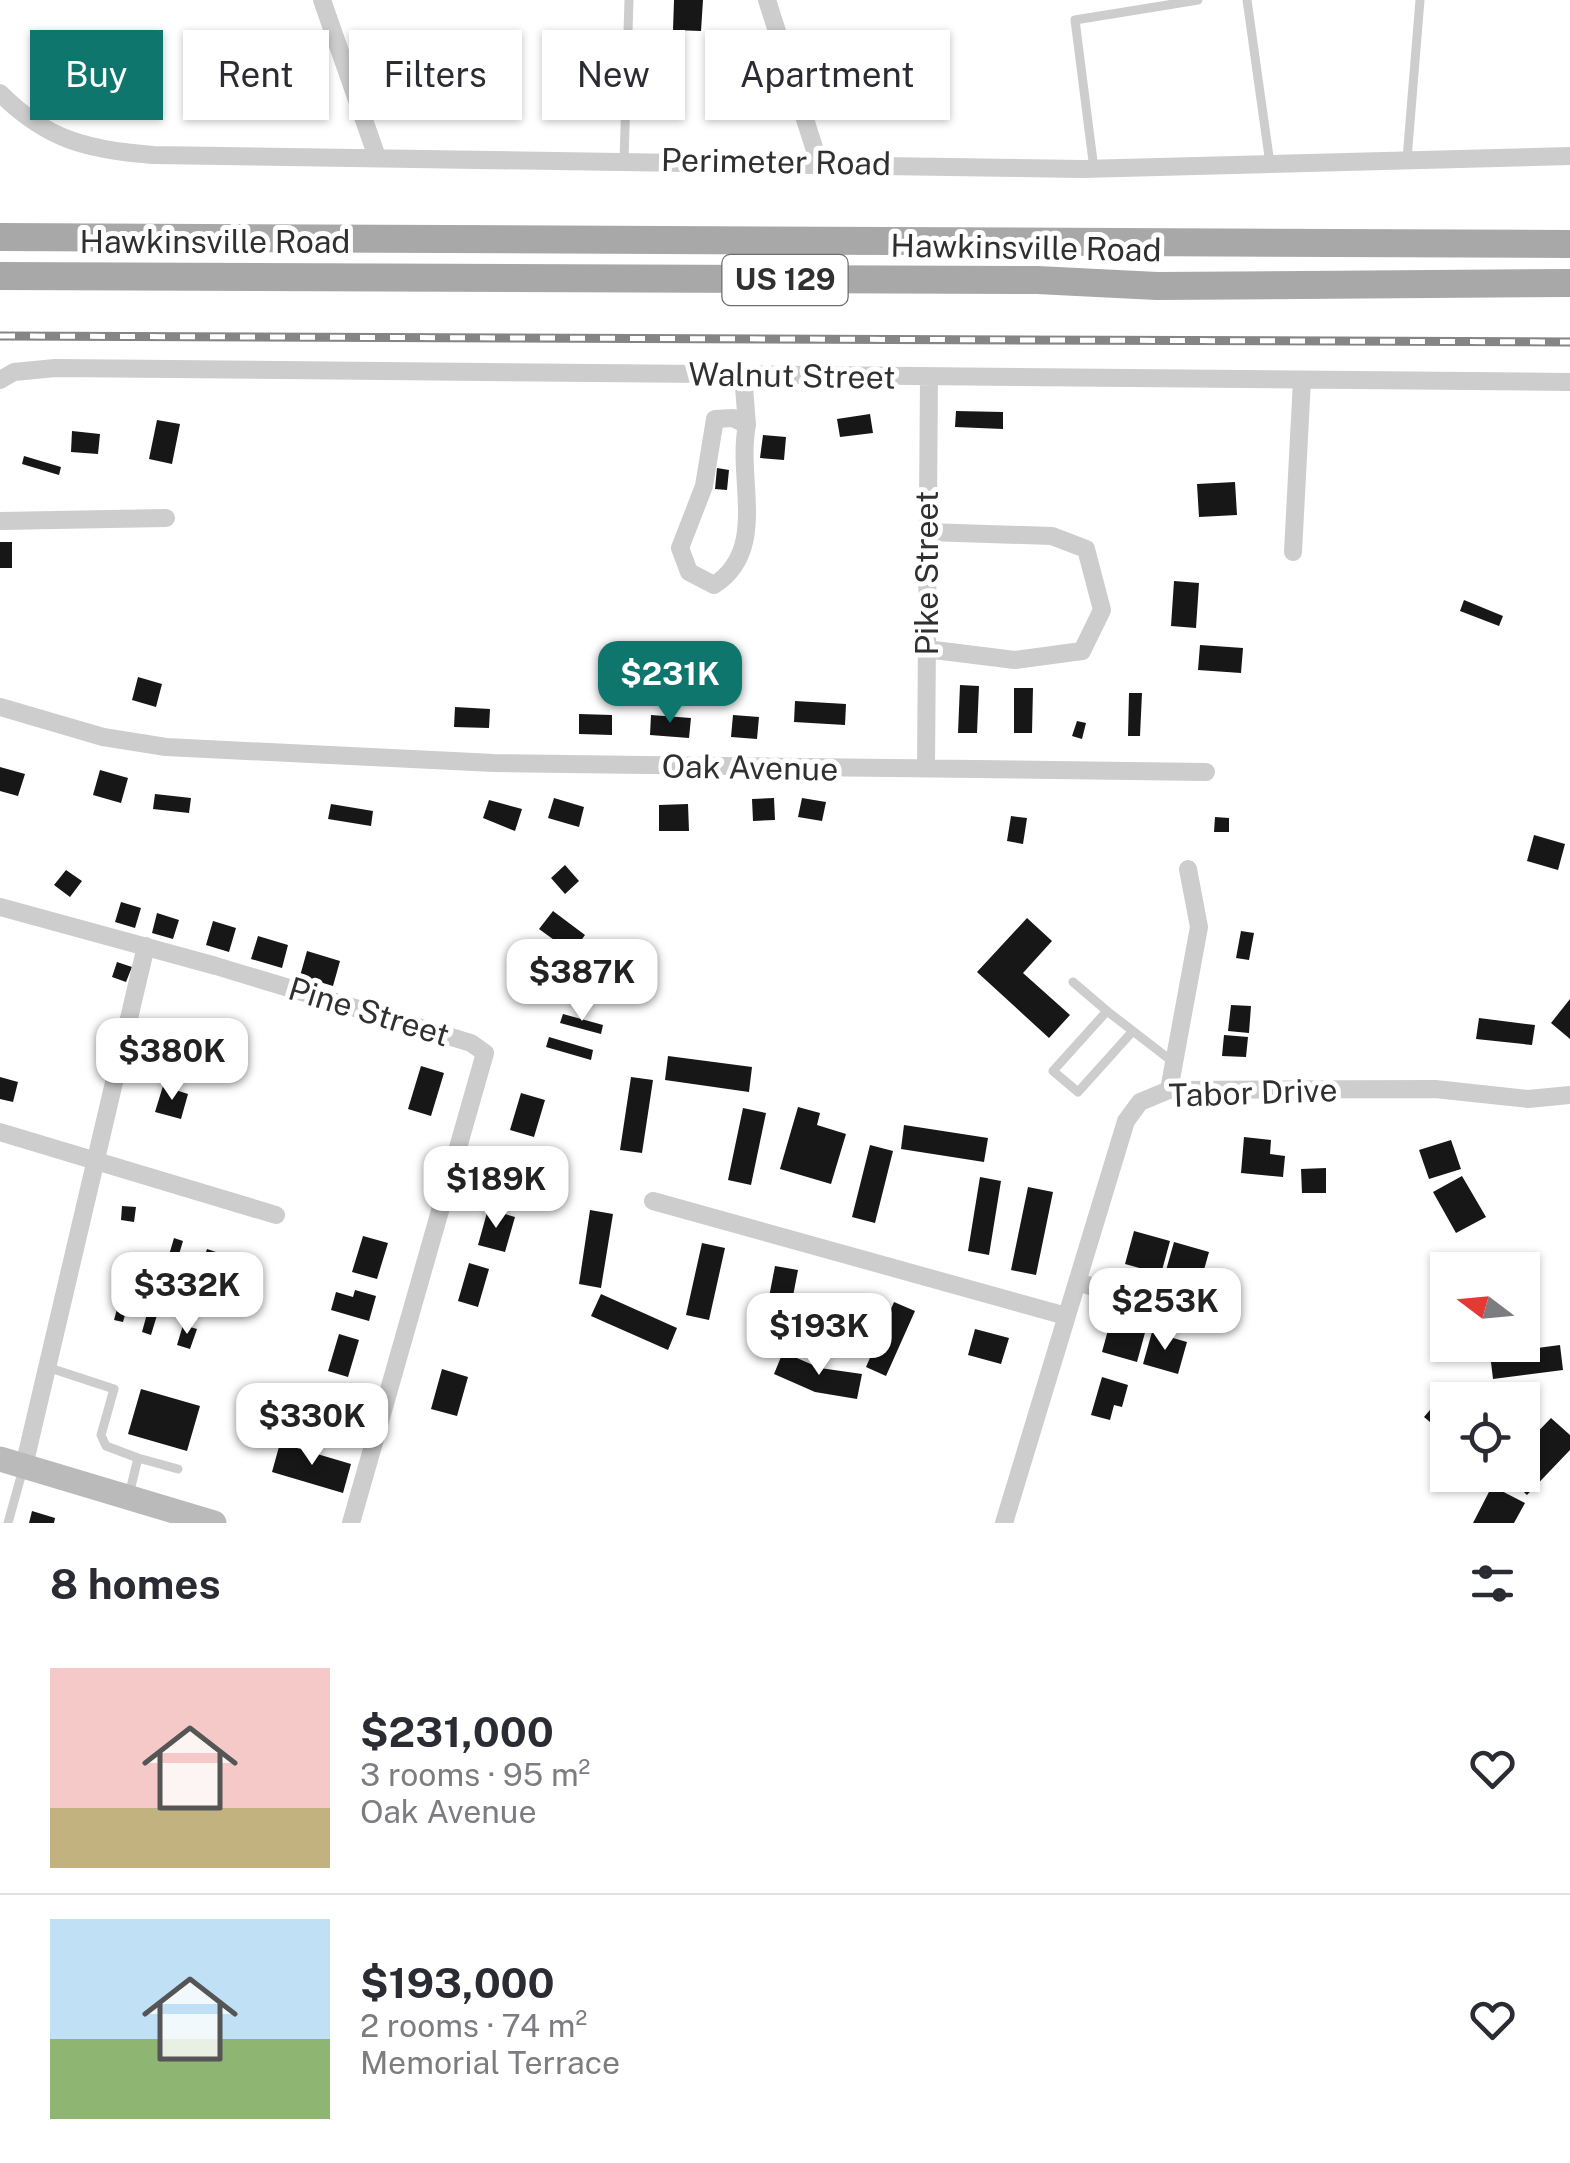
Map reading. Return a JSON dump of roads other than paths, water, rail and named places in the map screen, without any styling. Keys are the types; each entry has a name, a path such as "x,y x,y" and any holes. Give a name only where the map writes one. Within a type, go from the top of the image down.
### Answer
{"main road":[{"name":"Hawkinsville Road","path":"0,236 1570,244"},
{"name":"Hawkinsville Road","path":"0,276 1017,280 1157,286 1570,283"},
{"path":"12,1463 205,1522"}],"street":[{"path":"322,0 377,157"},
{"path":"767,0 818,163"},
{"name":"Perimeter Road","path":"0,94 28,121 56,136 120,152 1094,169 1570,156"},
{"name":"Walnut Street","path":"7,376 55,368 1570,382"},
{"path":"742,374 747,425 742,466 747,528 742,554 729,575 714,585 689,572 680,548 704,486 715,419 734,418 747,425"},
{"name":"Pike Street","path":"926,768 929,378"},
{"path":"1293,552 1302,380"},
{"path":"0,521 166,518"},
{"path":"926,649 1016,660 1082,651 1102,610 1086,549 1052,536 927,532"},
{"name":"Oak Avenue","path":"0,707 103,737 166,747 494,763 1206,772"},
{"path":"1169,1090 1199,927 1188,869"},
{"name":"Pine Street","path":"0,907 146,946 470,1043 485,1053 373,1434 351,1523"},
{"path":"12,1463 46,1366 146,946"},
{"name":"Tabor Drive","path":"1004,1523 1126,1121 1140,1102 1169,1090 1436,1089 1528,1100 1570,1095"},
{"path":"0,1132 94,1157 276,1215"},
{"path":"653,1201 1066,1316"},
{"path":"1078,1282 1213,1322"}],"lane":[{"path":"624,160 628,0"},
{"path":"1094,169 1075,20 1198,0"},
{"path":"1247,0 1270,164"},
{"path":"1407,158 1420,0"},
{"path":"1073,982 1173,1062"},
{"path":"1107,1011 1052,1071 1078,1092 1132,1032"},
{"path":"46,1366 114,1389 101,1435 106,1446 178,1469"},
{"path":"128,1498 138,1458"},
{"path":"8,1523 12,1463"}],"railway":[{"path":"0,336 1570,342"}]}
